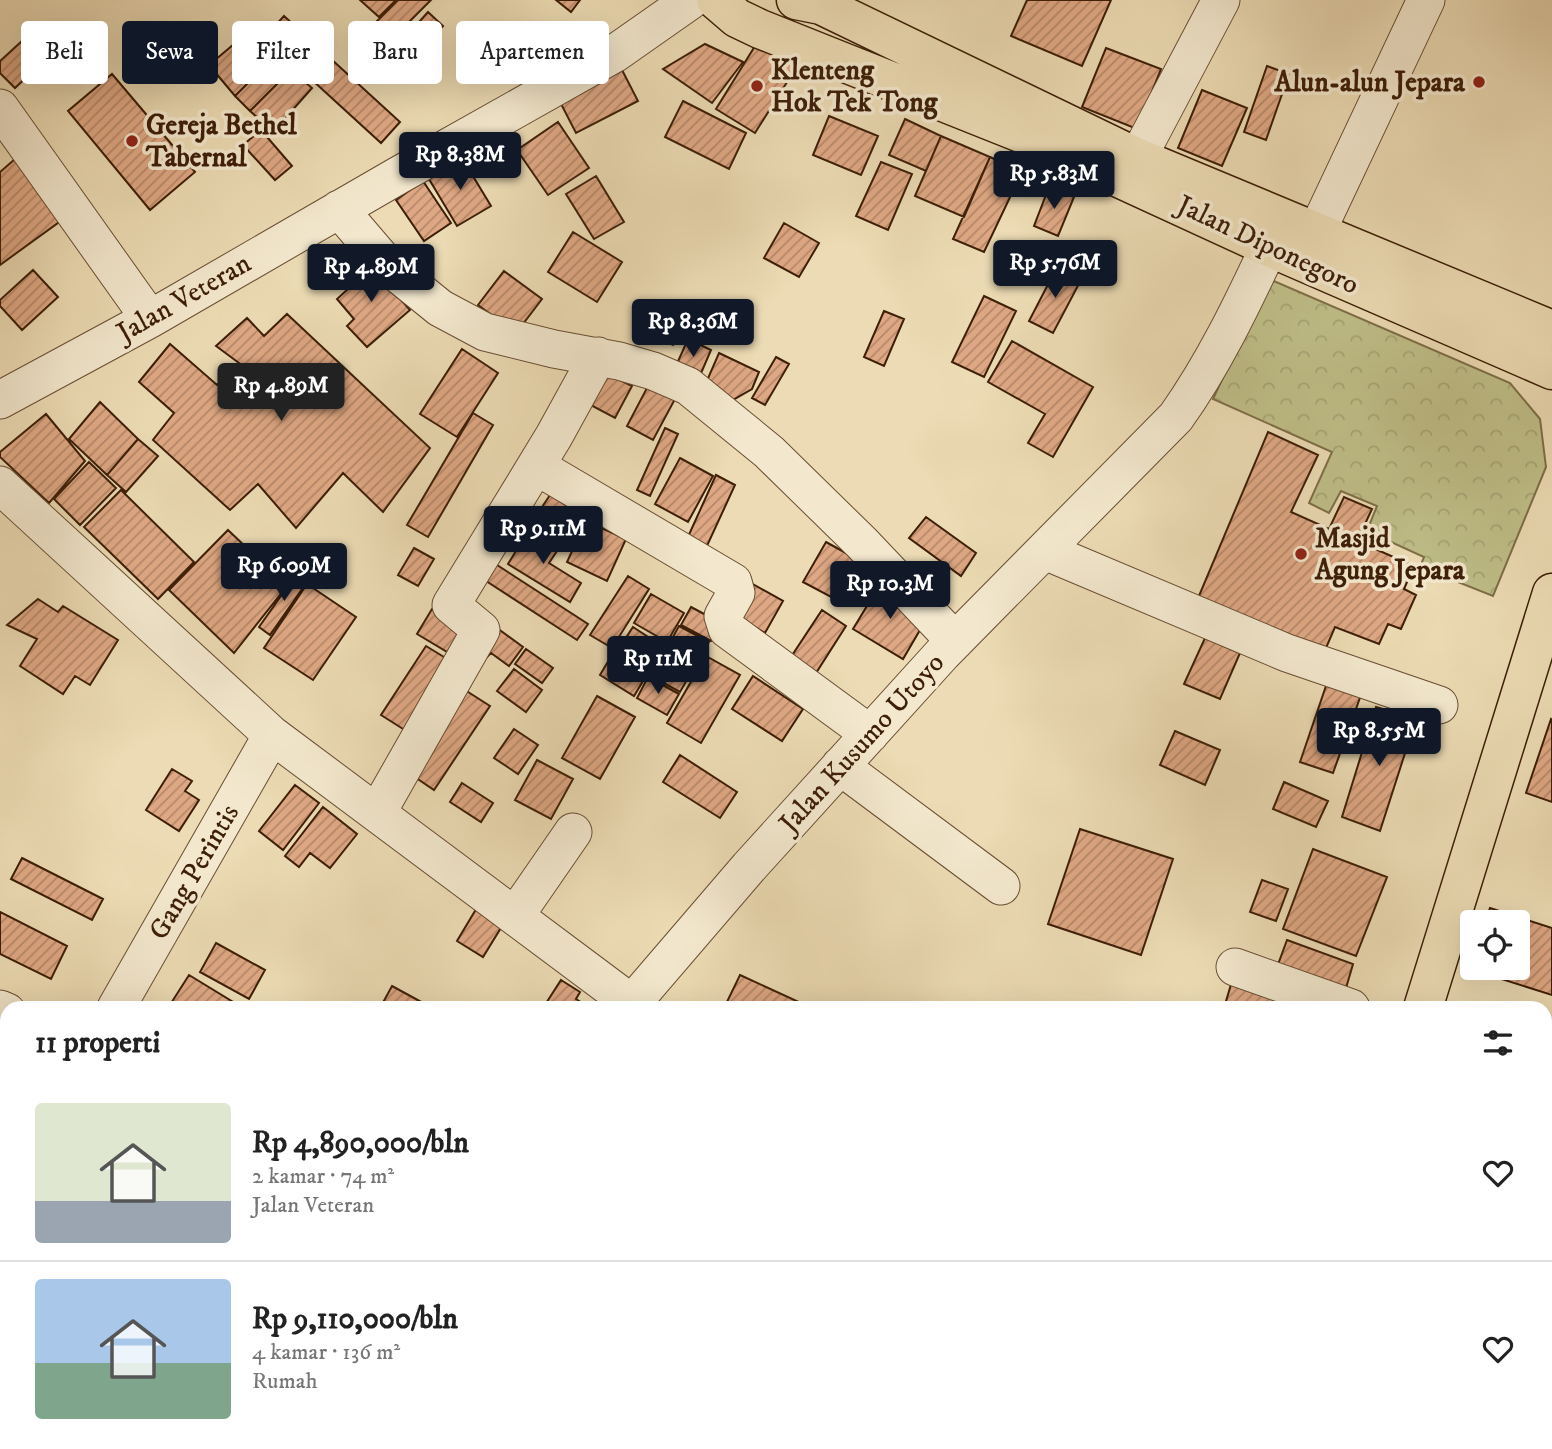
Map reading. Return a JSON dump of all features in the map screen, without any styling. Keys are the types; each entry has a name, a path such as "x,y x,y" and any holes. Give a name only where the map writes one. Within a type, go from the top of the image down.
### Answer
{"main road":[{"name":"Jalan Diponegoro","path":"716,0 737,18 802,45 1021,133 1131,168"},
{"name":"Jalan Diponegoro","path":"814,2 1131,168 1552,370"},
{"name":"Jalan Diponegoro","path":"1296,247 1552,330"},
{"path":"1425,1001 1552,593"}],"street":[{"name":"Jalan Veteran","path":"0,400 150,319 614,54 691,0"},
{"path":"1131,168 1221,0"},
{"name":"Jalan Kusumo Utoyo","path":"634,1001 955,640 1176,417 1193,393 1248,294 1296,247 1426,0"},
{"path":"802,45 814,2"},
{"path":"0,108 150,319"},
{"path":"339,209 387,265 440,308 485,332 554,349 598,356 653,371 688,386 769,452 862,543 955,640"},
{"path":"377,813 481,630 451,605 536,466 598,356"},
{"path":"536,466 733,582 736,596 723,616 727,629 870,734"},
{"path":"0,485 272,735 625,1001"},
{"path":"1045,551 1287,653 1439,705"},
{"name":"Gang Perintis","path":"120,1001 272,735"},
{"path":"840,766 1001,886"},
{"path":"515,916 573,832"},
{"path":"1235,967 1331,1001"}],"green space":[{"path":"1269,279 1510,383 1540,419 1546,467 1493,596 1420,567 1424,557 1367,531 1377,506 1341,491 1329,513 1309,503 1332,452 1213,399"}],"building":[{"path":"360,0 396,0 379,17"},
{"path":"398,0 431,0 410,21 377,21"},
{"path":"556,0 580,0 571,12"},
{"path":"1027,0 1111,0 1082,66 1011,36"},
{"path":"428,12 438,21 420,21"},
{"name":"Klenteng Hok Tek Tong","path":"760,38 799,63 755,133 716,109"},
{"path":"21,42 21,82 15,88 0,73 0,61"},
{"path":"705,44 743,62 712,103 663,69"},
{"path":"232,46 232,84 247,84 235,96 218,76 218,57"},
{"path":"1106,48 1161,69 1137,129 1082,107"},
{"path":"334,62 348,74 348,84 358,84 400,122 381,143 316,84 334,84"},
{"path":"1267,66 1289,74 1266,140 1244,132"},
{"path":"621,68 638,101 576,133 559,100 590,84 609,84 609,74"},
{"name":"Gereja Bethel Tabernal","path":"112,74 195,172 150,210 68,111 100,84 108,84 108,77"},
{"path":"247,84 277,84 250,111 235,96"},
{"path":"277,84 307,84 312,88 273,132 250,111"},
{"path":"1202,90 1247,108 1222,166 1178,148"},
{"path":"683,101 746,133 729,169 665,137"},
{"path":"829,116 878,136 861,175 813,155"},
{"path":"905,119 941,136 926,171 889,155"},
{"path":"558,122 589,168 548,195 517,150"},
{"path":"261,130 292,166 275,180 243,145"},
{"path":"941,136 990,157 964,217 915,196"},
{"path":"22,153 73,212 0,265 0,172"},
{"path":"990,157 1022,172 984,252 953,239"},
{"path":"462,158 491,206 457,226 429,179"},
{"path":"881,162 912,174 888,230 856,216"},
{"path":"596,176 624,222 594,239 566,194"},
{"path":"423,181 451,223 424,241 396,200"},
{"path":"1049,187 1074,197 1058,236 1034,226"},
{"path":"784,223 819,243 799,277 764,258"},
{"path":"573,232 622,262 597,302 548,272"},
{"path":"367,261 410,310 367,347 347,326 354,319 337,299 348,289 343,283"},
{"path":"1057,267 1081,280 1053,333 1029,321"},
{"path":"33,270 58,297 22,330 0,306 0,300"},
{"path":"504,271 542,299 516,333 478,305"},
{"path":"984,296 1016,311 984,377 952,362"},
{"path":"884,311 904,319 884,366 864,357"},
{"path":"664,313 684,323 673,345 653,335"},
{"path":"287,314 430,448 383,512 343,473 296,528 258,484 230,510 153,440 174,413 139,382 170,344 217,385 239,363 216,346 247,318 264,336"},
{"path":"688,339 711,350 699,378 675,368"},
{"path":"1012,341 1093,387 1053,457 1028,443 1045,414 988,382"},
{"path":"462,349 498,373 457,437 420,414"},
{"path":"719,353 759,372 752,389 724,405 702,392"},
{"path":"776,357 789,364 765,405 752,398"},
{"path":"604,372 632,386 615,418 587,403"},
{"path":"648,386 675,399 653,440 627,426"},
{"path":"100,402 138,439 107,475 69,439"},
{"path":"473,413 493,425 428,537 407,525"},
{"path":"46,414 85,461 49,503 0,457 0,452"},
{"path":"665,428 678,434 650,496 637,490"},
{"name":"Masjid Agung Jepara","path":"1268,432 1318,455 1291,512 1329,529 1344,497 1372,509 1357,541 1414,566 1404,589 1416,595 1401,629 1388,624 1379,644 1335,627 1320,662 1196,603"},
{"path":"138,439 158,456 126,492 107,475"},
{"path":"680,458 713,476 688,522 655,504"},
{"path":"89,462 116,488 80,525 54,499"},
{"path":"716,475 735,485 706,548 687,539"},
{"path":"121,490 194,562 158,599 84,527"},
{"path":"550,495 569,507 562,517 556,514 545,531 532,522"},
{"path":"926,517 976,553 961,576 909,538"},
{"path":"586,521 626,539 607,581 567,562"},
{"path":"228,530 287,586 234,653 169,590"},
{"path":"529,530 559,548 549,563 581,583 570,602 508,564"},
{"path":"826,542 855,558 833,598 803,582"},
{"path":"414,548 434,559 418,586 398,575"},
{"path":"494,563 588,624 577,640 483,579"},
{"path":"298,572 309,579 270,635 259,627"},
{"path":"628,576 649,589 612,648 590,635"},
{"path":"884,578 924,623 903,659 853,629"},
{"path":"751,583 783,601 765,633 732,614"},
{"path":"307,584 356,617 313,680 264,648"},
{"path":"651,594 684,613 667,642 634,623"},
{"path":"38,599 58,612 63,606 118,640 90,685 75,676 63,694 20,666 37,639 7,625"},
{"path":"691,607 721,623 711,641 681,625"},
{"path":"432,609 469,630 454,656 417,634"},
{"path":"822,610 846,626 816,673 791,657"},
{"path":"679,626 709,642 680,692 651,676"},
{"path":"633,627 665,648 648,675 616,653"},
{"path":"497,628 523,647 509,666 491,653 486,658"},
{"path":"1205,638 1240,653 1220,699 1184,684"},
{"path":"426,646 457,665 411,734 381,715"},
{"path":"526,649 553,668 542,683 515,664"},
{"path":"612,655 646,676 634,696 600,675"},
{"path":"706,656 740,675 701,743 667,723"},
{"path":"514,669 542,690 526,712 497,691"},
{"path":"753,676 803,709 782,741 732,709"},
{"path":"648,677 679,694 667,715 637,698"},
{"path":"1328,680 1362,692 1333,773 1300,762"},
{"path":"465,690 490,706 434,790 409,773"},
{"path":"597,696 635,717 600,779 562,758"},
{"path":"1376,707 1416,719 1380,831 1342,817"},
{"path":"1552,720 1552,802 1526,793"},
{"path":"514,729 538,745 518,774 494,758"},
{"path":"1175,731 1220,750 1205,785 1160,765"},
{"path":"680,755 737,792 720,818 663,782"},
{"path":"537,760 573,779 551,819 515,800"},
{"path":"172,769 192,781 185,791 199,800 179,831 146,810"},
{"path":"1284,782 1328,801 1316,827 1273,809"},
{"path":"462,783 493,803 481,822 450,802"},
{"path":"295,785 319,803 283,850 259,831"},
{"path":"323,807 357,834 330,868 310,853 299,867 285,856"},
{"path":"1080,829 1173,859 1141,955 1048,924"},
{"path":"1313,849 1387,877 1356,956 1283,929"},
{"path":"22,858 103,899 92,920 11,879"},
{"path":"1262,880 1288,889 1276,921 1250,912"},
{"path":"481,901 507,918 483,957 457,941"},
{"path":"0,912 67,946 51,979 0,954"},
{"path":"1530,921 1552,928 1552,995 1505,980 1530,980"},
{"path":"1287,940 1353,964 1344,995 1276,970"},
{"path":"216,943 265,970 249,999 200,972"},
{"path":"189,975 232,1001 172,1001"},
{"path":"740,975 797,1001 727,1001"},
{"path":"561,980 580,992 576,999 579,1001 548,1001"},
{"path":"1232,981 1281,996 1280,1001 1226,1001"},
{"path":"392,986 420,1001 384,1001"}],"place":[{"name":"Alun-alun Jepara","path":"1479,82"},
{"name":"Klenteng Hok Tek Tong","path":"757,86"},
{"name":"Gereja Bethel Tabernal","path":"132,141"},
{"name":"Masjid Agung Jepara","path":"1301,554"}]}
